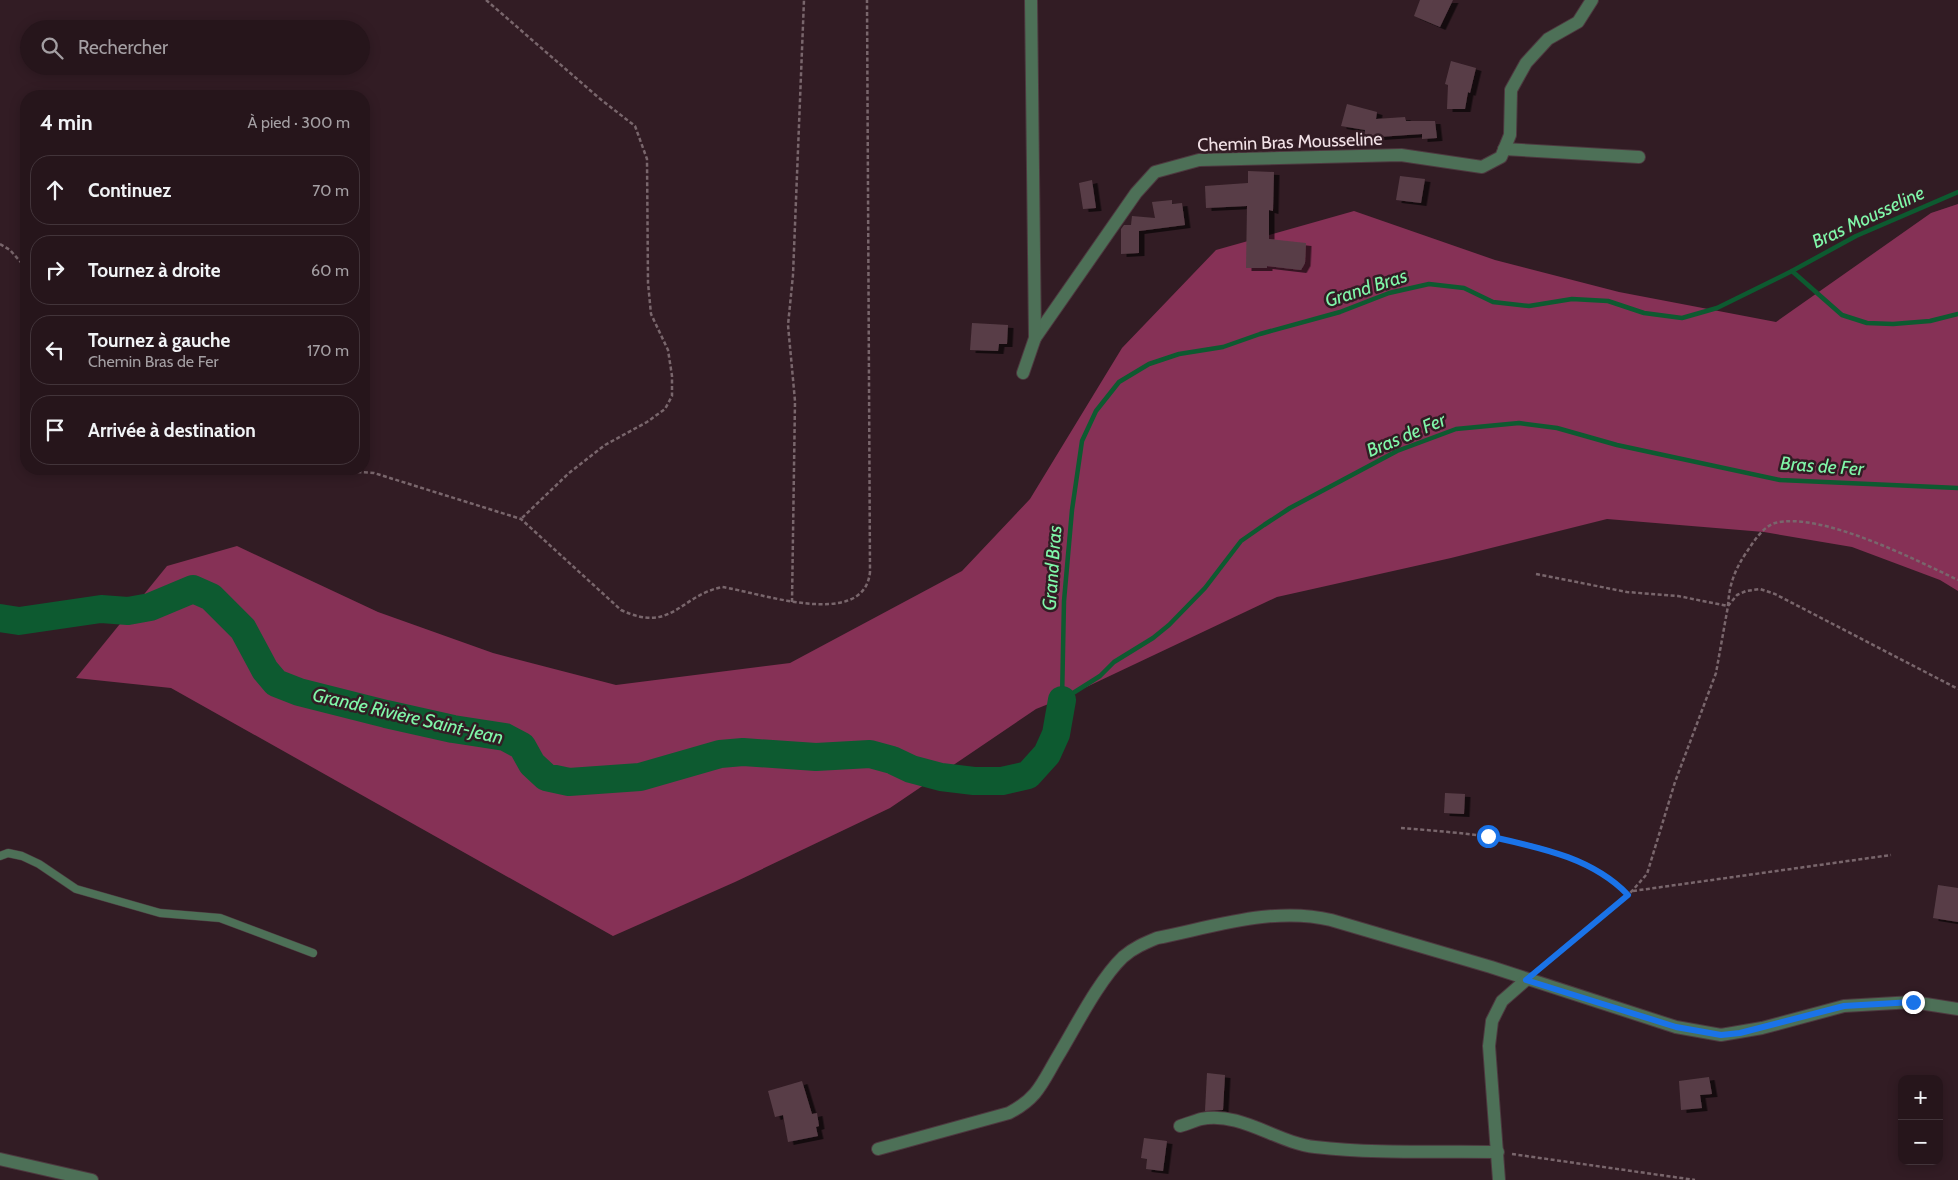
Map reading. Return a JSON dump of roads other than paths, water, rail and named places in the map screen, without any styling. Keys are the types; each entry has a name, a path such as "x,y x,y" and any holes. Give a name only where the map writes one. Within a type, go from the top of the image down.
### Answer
{"street":[{"path":"1022,372 1035,338 1031,0"},
{"path":"1592,0 1578,22 1548,39 1526,63 1511,90 1510,135 1504,149 1639,157"},
{"name":"Chemin Bras Mousseline","path":"1035,338 1136,193 1155,172 1199,160 1400,155 1482,167 1501,156 1504,149"},
{"path":"878,1149 1009,1113 1026,1104 1042,1086 1104,981 1124,957 1139,946 1157,938 1284,914 1311,915 1491,967 1526,980 1676,1027 1721,1035 1740,1033 1844,1006 1913,1002 1958,1008"},
{"path":"1499,1180 1489,1046 1492,1021 1502,1001 1526,980"},
{"path":"1180,1126 1202,1119 1218,1118 1234,1121 1312,1147 1340,1150 1498,1152"},
{"path":"0,1159 92,1180"}],"lane":[{"path":"0,856 8,853 22,856 39,864 76,890 160,913 220,918 313,953"}],"waterway":[{"name":"Bras Mousseline","path":"1792,271 1856,236 1958,192"},
{"name":"Grand Bras","path":"1062,700 1064,601 1072,510 1082,441 1096,411 1119,382 1149,364 1179,354 1223,347 1260,334 1340,312 1389,293 1429,284 1464,288 1493,302 1529,306 1572,299 1608,301 1644,313 1682,318 1717,308 1792,271 1842,315 1867,323 1893,324 1930,321 1958,314"},
{"name":"Bras de Fer","path":"1062,700 1100,676 1114,662 1153,638 1169,625 1205,588 1241,541 1264,525 1290,508 1397,451 1456,429 1519,423 1557,428 1617,445 1780,480 1958,488"},
{"name":"Grande Rivière Saint-Jean","path":"0,618 19,621 101,609 128,611 150,607 193,589 211,597 243,629 265,670 276,683 299,692 386,714 453,729 505,737 522,746 532,764 546,777 569,782 640,777 720,754 743,752 816,757 870,754 892,760 911,769 941,777 974,781 1002,781 1028,775 1047,754 1056,734 1062,700"}]}
